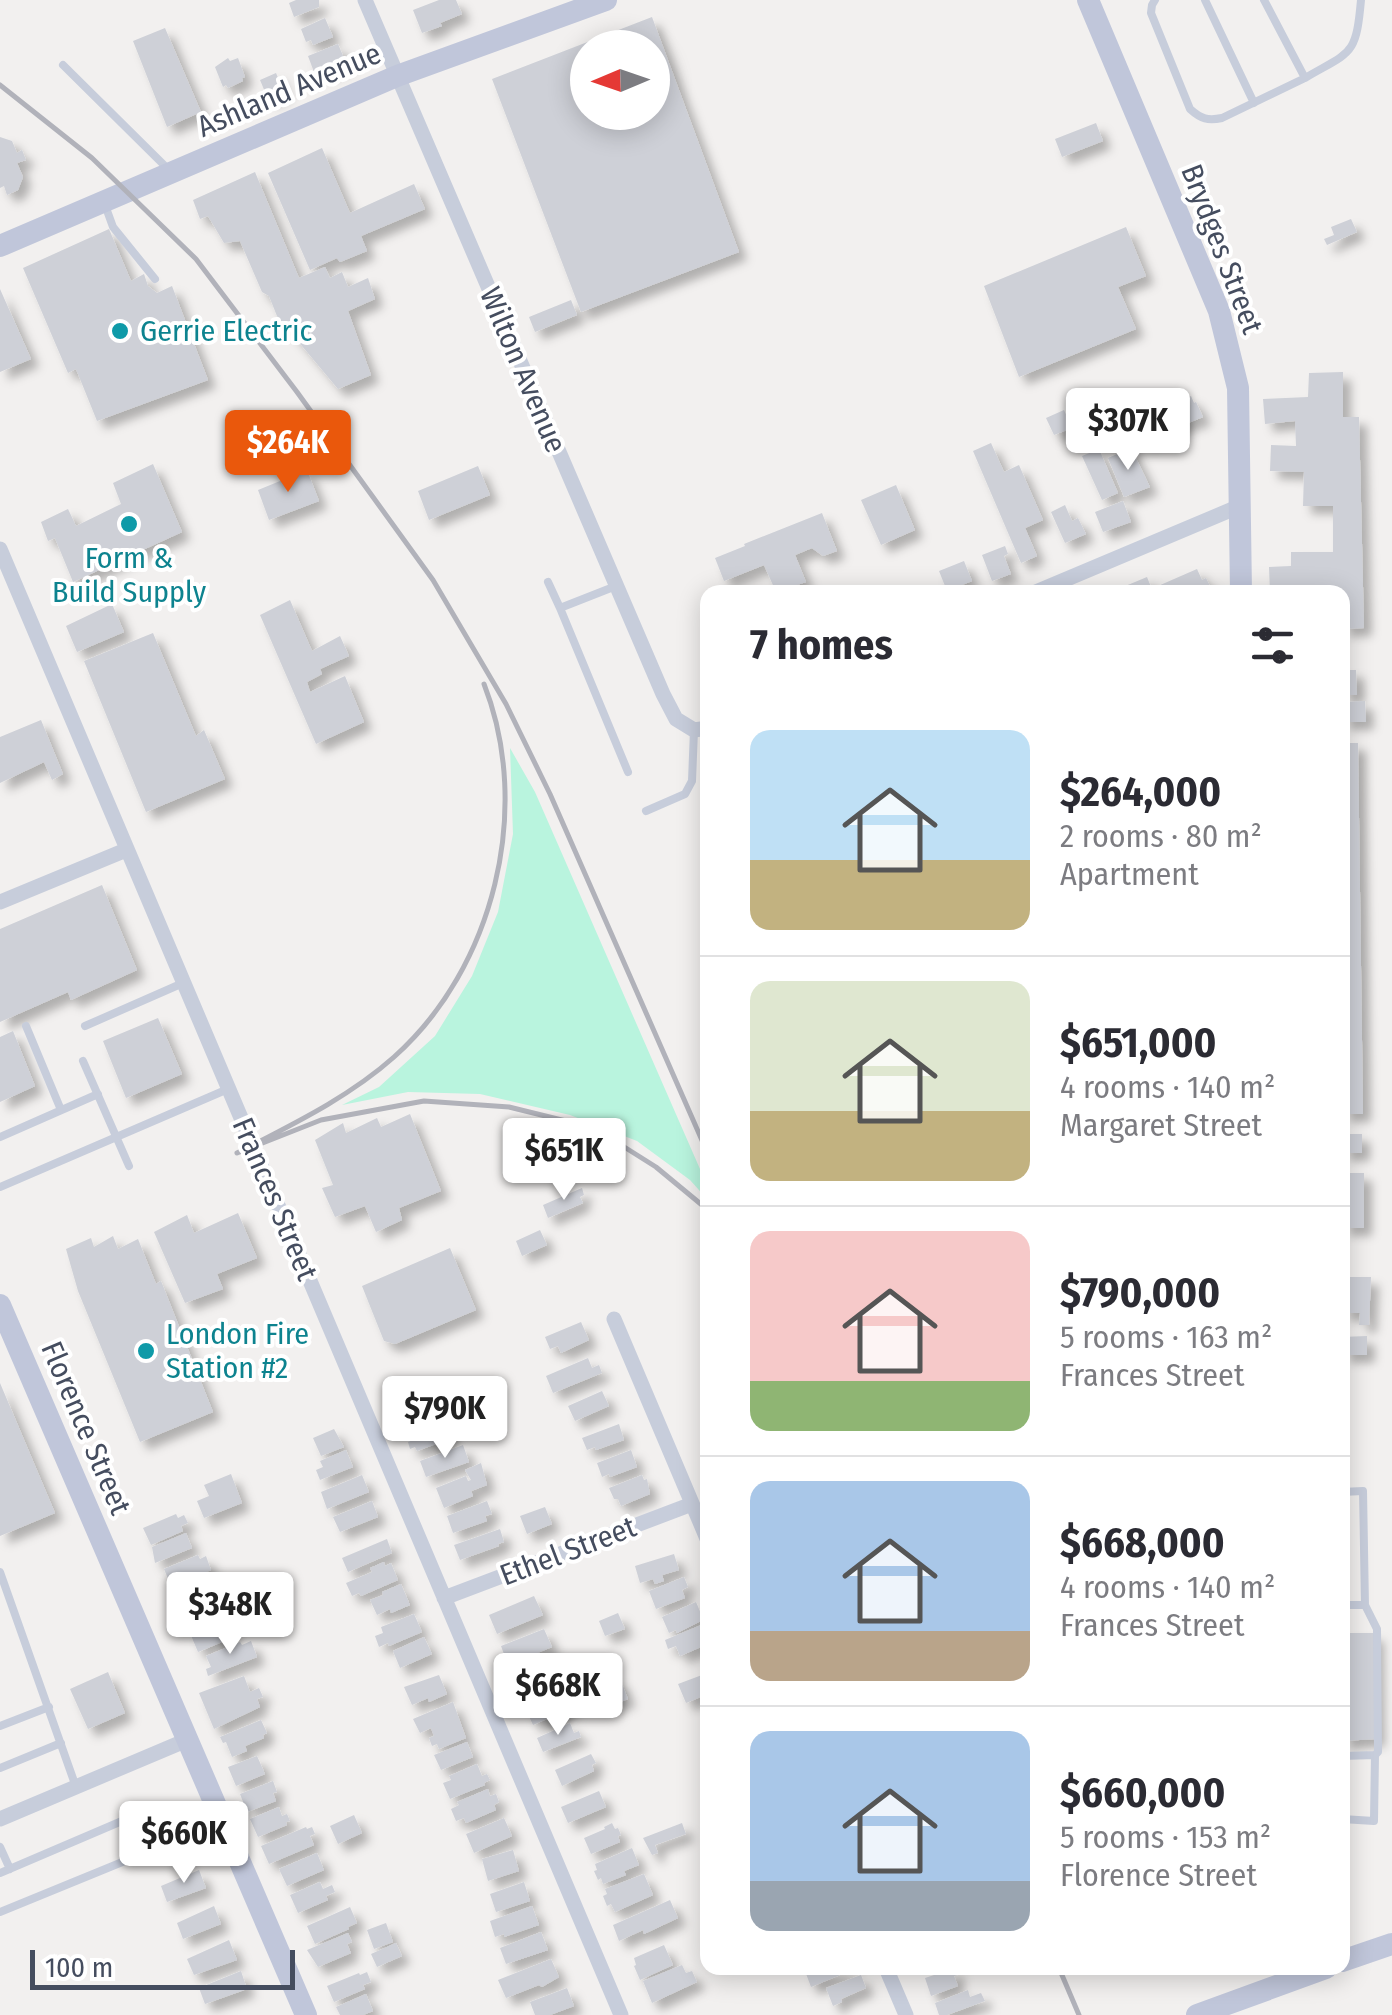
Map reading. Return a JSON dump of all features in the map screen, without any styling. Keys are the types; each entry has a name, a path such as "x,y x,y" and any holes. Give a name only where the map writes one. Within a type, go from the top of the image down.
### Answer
{"street":[{"name":"Wilton Avenue","path":"365,0 676,719 700,729"},
{"name":"Ashland Avenue","path":"0,246 397,76 606,0"},
{"name":"Brydges Street","path":"1092,1 1219,311 1238,388 1241,585"},
{"path":"1053,585 1240,506"},
{"name":"Frances Street","path":"0,549 621,2015"},
{"path":"0,902 126,850"},
{"name":"Florence Street","path":"0,1306 306,2015"},
{"path":"614,1319 700,1522"},
{"name":"Ethel Street","path":"444,1598 692,1504"},
{"path":"0,1819 188,1740"},
{"path":"1350,1959 1392,1944"},
{"path":"889,1975 906,2015"},
{"path":"1260,1992 1276,1975"},
{"path":"1197,2015 1307,1975"}],"lane":[{"path":"1155,0 1151,13 1190,109 1210,121 1305,78 1347,53 1358,31 1361,0"},
{"path":"1205,0 1254,103"},
{"path":"1264,0 1305,78"},
{"path":"63,65 172,172"},
{"path":"103,201 113,226 155,278"},
{"path":"548,582 628,772"},
{"path":"560,608 616,586"},
{"path":"646,812 685,794 692,781 700,735"},
{"path":"84,1026 183,983"},
{"path":"26,1026 61,1110"},
{"path":"83,1061 129,1166"},
{"path":"0,1187 228,1089"},
{"path":"0,1137 98,1094"},
{"path":"1350,1492 1364,1491 1366,1605 1377,1628 1378,1752 1374,1821 1350,1820"},
{"path":"0,1572 76,1787"},
{"path":"1350,1605 1366,1605"},
{"path":"0,1726 49,1707"},
{"path":"0,1768 62,1743"},
{"path":"1350,1756 1375,1755"},
{"path":"0,1873 143,1812 159,1847 0,1912"},
{"path":"0,1848 10,1869"}],"green space":[{"path":"510,748 535,792 700,1169 700,1191 637,1141 570,1115 480,1094 408,1092 342,1105 379,1087 435,1036 472,976 498,912 513,834"}],"building":[{"path":"319,0 319,7 294,17 289,3"},
{"path":"439,0 456,0 462,14 422,33 413,10"},
{"path":"652,17 657,30 618,30"},
{"path":"325,18 333,37 313,45 311,40 306,42 301,29"},
{"path":"165,28 201,112 167,127 133,41"},
{"path":"338,44 346,63 314,72 308,56"},
{"path":"570,49 570,130 670,130 670,66 739,252 581,312 492,79"},
{"path":"228,58 238,58 245,77 228,88 223,87 215,67"},
{"path":"276,73 284,92 268,99 260,80"},
{"path":"1096,123 1103,141 1062,157 1055,139"},
{"path":"0,137 12,141 17,153 22,150 26,160 17,163 23,177 18,190 7,195 4,186 0,188"},
{"path":"322,148 350,213 414,184 425,209 361,236 367,251 310,270 268,173"},
{"path":"255,172 299,278 325,267 330,278 342,272 348,287 368,278 375,299 348,311 371,375 338,389 277,316 240,241 224,243 208,216 200,219 193,200"},
{"path":"1351,219 1357,232 1327,245 1324,239 1334,235 1331,227"},
{"path":"1126,227 1146,276 1118,287 1136,329 1019,377 984,286"},
{"name":"Gerrie Electric","path":"109,229 131,281 144,274 148,286 157,293 172,286 208,380 97,421 76,369 68,373 23,268"},
{"path":"0,289 31,359 0,372"},
{"path":"571,300 577,315 535,332 529,317"},
{"path":"1343,372 1343,417 1359,417 1364,628 1350,629 1350,585 1270,585 1269,567 1291,566 1291,552 1333,552 1333,506 1303,506 1304,472 1270,471 1271,445 1296,446 1295,421 1265,424 1263,399 1308,397 1309,373"},
{"path":"1191,396 1203,417 1144,441 1134,416"},
{"path":"1064,410 1072,428 1054,435 1046,418"},
{"path":"991,443 1004,472 1019,465 1043,520 1025,528 1037,556 1021,563 973,451"},
{"path":"1131,448 1150,487 1124,497 1108,458"},
{"path":"1099,449 1118,493 1102,500 1082,456"},
{"name":"Form & Build Supply","path":"153,464 182,532 73,582 55,538 48,541 41,522 68,509 76,526 121,504 113,483"},
{"path":"478,466 490,495 429,520 418,491"},
{"path":"307,470 319,501 269,520 258,490"},
{"path":"896,485 915,530 881,545 861,500"},
{"path":"1123,501 1131,522 1103,532 1095,512"},
{"path":"1065,505 1072,521 1078,518 1086,534 1065,543 1051,512"},
{"path":"822,513 837,551 823,556 812,548 795,555 806,582 797,585 773,585 764,565 724,581 715,558"},
{"path":"1005,546 1008,554 1004,556 1011,574 992,581 982,555"},
{"path":"964,561 972,581 945,585 939,571"},
{"path":"1197,569 1210,585 1160,585"},
{"path":"1147,577 1150,585 1128,585"},
{"path":"290,600 312,651 340,636 349,656 320,669 322,674 307,682 310,692 345,676 364,722 316,744 260,615"},
{"path":"112,604 124,632 77,652 66,626"},
{"path":"153,633 196,736 204,730 225,779 146,812 84,661"},
{"path":"1350,670 1356,670 1357,695 1350,695"},
{"path":"1365,701 1366,722 1350,722 1350,702"},
{"path":"41,720 63,774 52,780 44,762 0,783 0,737"},
{"path":"1350,743 1358,743 1363,1114 1350,1114"},
{"path":"102,885 137,970 71,1000 68,992 0,1022 0,929"},
{"path":"158,1018 182,1074 126,1098 103,1041"},
{"path":"13,1031 35,1086 0,1102 0,1037"},
{"path":"410,1114 441,1191 399,1208 402,1220 376,1232 365,1206 335,1217 322,1188 333,1185 315,1140 343,1123 346,1133 377,1118 381,1127"},
{"path":"1350,1134 1362,1134 1362,1153 1350,1153"},
{"path":"1350,1173 1364,1173 1364,1228 1350,1228"},
{"path":"582,1188 583,1203 548,1218 543,1205"},
{"path":"238,1213 257,1258 217,1274 223,1289 185,1303 154,1232 187,1215 194,1233"},
{"path":"540,1230 547,1245 522,1256 516,1241"},
{"name":"London Fire Station #2","path":"113,1236 118,1249 138,1239 156,1284 161,1281 213,1412 140,1442 78,1291 66,1249 91,1238 94,1247"},
{"path":"450,1248 476,1310 395,1344 384,1341 362,1286"},
{"path":"1350,1277 1371,1277 1369,1325 1359,1325 1360,1313 1350,1313"},
{"path":"581,1322 589,1340 561,1353 558,1346 550,1349 545,1337"},
{"path":"1367,1336 1367,1355 1350,1355 1350,1337"},
{"path":"588,1358 592,1368 599,1365 602,1373 553,1393 546,1376"},
{"path":"0,1383 55,1513 0,1536"},
{"path":"429,1387 436,1403 403,1417 396,1401"},
{"path":"602,1391 609,1406 575,1421 568,1406"},
{"path":"460,1406 463,1413 446,1422 451,1435 447,1440 417,1451 415,1447 410,1449 410,1433 436,1424 433,1416"},
{"path":"619,1424 624,1440 587,1450 582,1438"},
{"path":"334,1429 344,1447 321,1456 313,1438"},
{"path":"463,1445 469,1462 426,1477 420,1461"},
{"path":"346,1450 353,1467 320,1480 316,1470 323,1467 320,1461"},
{"path":"631,1450 637,1467 602,1477 597,1463"},
{"path":"481,1463 487,1485 471,1491 473,1496 444,1508 436,1488 466,1476 471,1480 465,1470"},
{"path":"231,1474 242,1503 204,1518 197,1501 209,1496 204,1485"},
{"path":"362,1475 369,1492 327,1509 321,1492"},
{"path":"642,1475 647,1479 650,1494 621,1506 609,1488"},
{"path":"372,1501 378,1517 340,1532 333,1517"},
{"path":"487,1501 492,1514 485,1516 487,1521 453,1533 447,1516"},
{"path":"545,1507 552,1524 527,1534 520,1516"},
{"path":"176,1514 178,1518 184,1515 188,1523 181,1526 183,1531 151,1545 143,1528"},
{"path":"500,1529 504,1542 499,1546 460,1560 454,1545"},
{"path":"186,1533 192,1548 155,1563 152,1547"},
{"path":"387,1539 392,1553 348,1572 342,1558"},
{"path":"674,1554 679,1570 662,1575 664,1581 655,1584 653,1579 640,1583 635,1566"},
{"path":"198,1555 200,1559 206,1556 211,1570 171,1586 164,1569"},
{"path":"384,1562 385,1566 391,1563 398,1580 352,1596 346,1583"},
{"path":"684,1577 688,1587 682,1590 685,1598 656,1609 649,1591"},
{"path":"401,1584 410,1605 377,1615 370,1600"},
{"path":"236,1587 243,1602 216,1613 210,1598"},
{"path":"199,1591 206,1610 177,1621 170,1602"},
{"path":"534,1596 543,1615 497,1634 489,1615"},
{"path":"696,1602 700,1612 700,1622 677,1633 669,1633 662,1617"},
{"path":"618,1613 625,1629 605,1636 599,1621"},
{"path":"414,1614 422,1632 379,1647 375,1636 383,1633 381,1627"},
{"path":"219,1621 227,1640 198,1652 190,1633"},
{"path":"700,1625 700,1647 680,1656 676,1646 668,1649 665,1640"},
{"path":"544,1629 552,1647 508,1665 501,1646"},
{"path":"1350,1633 1376,1633 1377,1739 1350,1741"},
{"path":"424,1637 432,1654 400,1668 393,1651"},
{"path":"251,1641 257,1657 208,1676 206,1669 211,1667 206,1656"},
{"path":"548,1659 557,1679 519,1694 511,1678"},
{"path":"108,1672 125,1713 88,1729 70,1689"},
{"path":"439,1675 447,1694 412,1705 404,1687"},
{"path":"244,1676 250,1692 259,1688 263,1697 257,1699 260,1707 214,1729 199,1693"},
{"path":"700,1676 700,1697 686,1703 678,1684"},
{"path":"620,1679 628,1699 610,1706 602,1686"},
{"path":"566,1695 572,1708 533,1725 526,1710"},
{"path":"453,1702 466,1738 439,1749 437,1744 432,1746 431,1728 420,1733 413,1719"},
{"path":"261,1720 267,1733 264,1738 232,1757 220,1737"},
{"path":"570,1723 574,1733 579,1731 581,1737 543,1752 537,1738"},
{"path":"467,1742 473,1757 441,1770 434,1755"},
{"path":"591,1754 596,1763 592,1765 594,1771 562,1786 555,1770"},
{"path":"257,1756 265,1774 236,1786 228,1767"},
{"path":"477,1764 482,1776 487,1774 490,1780 450,1799 443,1783 451,1780 449,1776"},
{"path":"273,1781 276,1801 247,1812 240,1794"},
{"path":"488,1789 490,1796 496,1794 496,1810 466,1823 464,1818 456,1821 451,1809 459,1805 457,1802"},
{"path":"599,1791 606,1807 568,1823 561,1807"},
{"path":"279,1807 282,1816 287,1814 290,1821 258,1837 250,1819"},
{"path":"354,1815 362,1833 338,1844 330,1826"},
{"path":"504,1818 512,1836 474,1853 466,1834"},
{"path":"612,1823 621,1835 620,1842 591,1854 584,1838"},
{"path":"682,1823 686,1834 655,1845 658,1853 652,1855 643,1838"},
{"path":"312,1827 314,1845 269,1864 261,1846"},
{"path":"632,1848 639,1865 603,1884 601,1878 598,1880 595,1864"},
{"path":"513,1850 519,1871 488,1881 482,1859"},
{"path":"317,1853 324,1870 287,1886 279,1869"},
{"path":"199,1870 206,1888 167,1902 161,1886"},
{"path":"644,1874 653,1895 615,1912 611,1904 607,1906 605,1889"},
{"path":"320,1882 323,1889 332,1885 335,1892 326,1896 328,1900 298,1913 290,1895"},
{"path":"524,1882 530,1901 496,1912 490,1894"},
{"path":"670,1900 678,1918 619,1941 613,1925"},
{"path":"214,1906 221,1924 183,1939 177,1923"},
{"path":"532,1906 539,1925 495,1937 490,1921"},
{"path":"350,1907 357,1923 315,1944 307,1926"},
{"path":"386,1923 393,1942 374,1949 367,1930"},
{"path":"541,1932 548,1950 506,1964 500,1948"},
{"path":"348,1933 351,1953 318,1967 307,1950"},
{"path":"229,1940 237,1960 194,1975 187,1959"},
{"path":"396,1943 402,1956 377,1967 371,1954"},
{"path":"664,1945 673,1965 640,1980 634,1958"},
{"path":"551,1959 559,1977 542,1987 506,1998 498,1980"},
{"path":"682,1965 686,1973 692,1971 697,1982 652,2003 643,1981"},
{"path":"241,1971 247,1989 205,2004 199,1988"},
{"path":"367,1972 371,1982 363,1985 365,1989 334,2002 327,1986"},
{"path":"806,1975 840,1975 811,1987"},
{"path":"861,1975 866,1988 833,2006 826,1988"},
{"path":"958,1975 954,1976 958,1986 931,1996 925,1978"},
{"path":"567,1988 574,2006 550,2015 535,2015 530,2002"},
{"path":"968,1990 970,1997 981,1993 985,2001 939,2015 935,2003"},
{"path":"366,1994 373,2011 340,2015 336,2007"}],"railway":[{"path":"0,85 92,158 196,259 433,580 506,704 550,794 700,1136"},
{"path":"484,684 498,732 505,782 503,833 495,884 479,933 457,979 429,1021 376,1072 318,1110 237,1153 321,1120 424,1101 509,1107 582,1125 610,1138 656,1167 700,1203"},
{"path":"1062,1975 1079,2015"}],"place":[{"name":"Gerrie Electric","path":"120,331"},
{"name":"Form & Build Supply","path":"129,524"},
{"name":"London Fire Station #2","path":"146,1351"}]}
